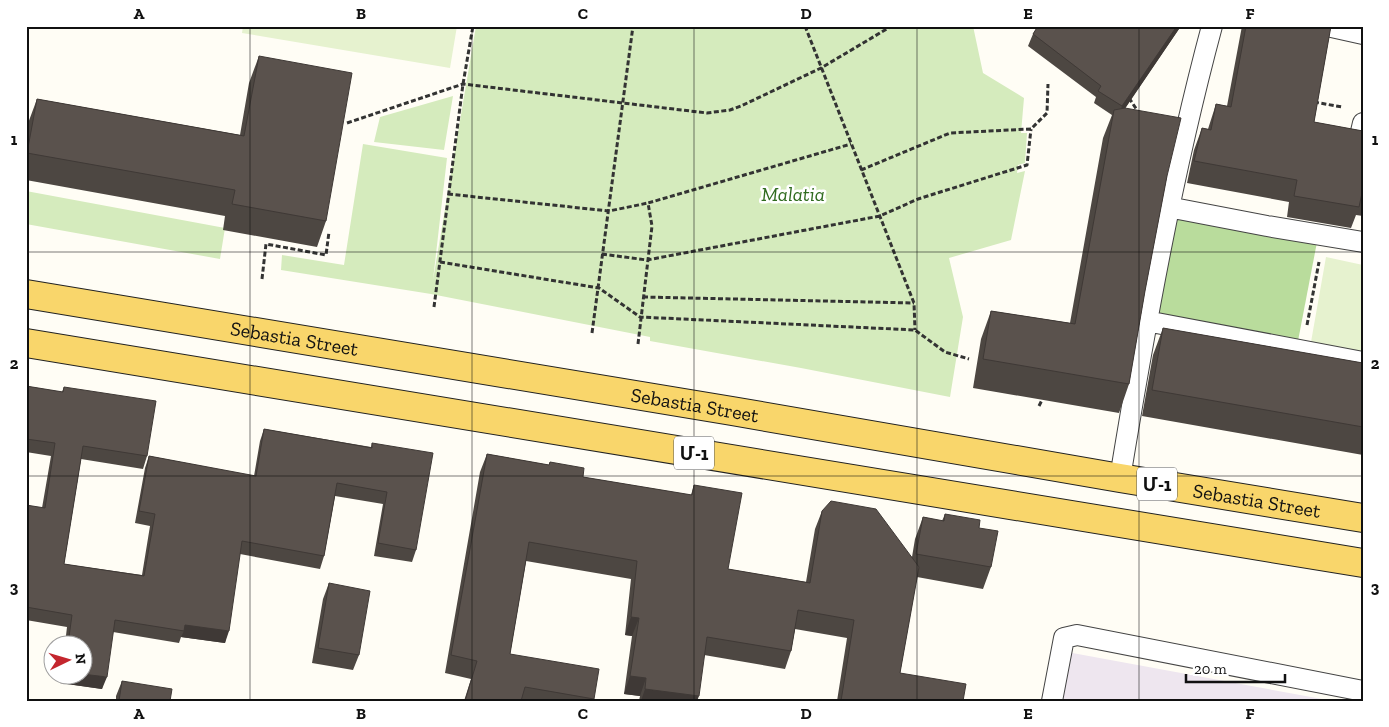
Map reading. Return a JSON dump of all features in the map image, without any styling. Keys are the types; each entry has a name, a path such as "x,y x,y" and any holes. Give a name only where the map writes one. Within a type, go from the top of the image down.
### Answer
{"main road":[{"name":"Sebastia Street","path":"26,294 1363,518"},
{"name":"Մ-1","path":"26,343 1363,563"}],"lane":[{"path":"1120,478 1146,321 1168,207 1190,108 1212,26"},
{"path":"1327,26 1363,34"},
{"path":"1363,123 1359,140 1363,140"},
{"path":"1168,207 1363,242"},
{"path":"1146,321 1363,362"},
{"path":"1052,701 1064,638 1077,635 1363,691"}],"path":[{"path":"434,307 463,84 473,26"},
{"path":"592,333 633,26"},
{"path":"805,26 914,304 915,330"},
{"path":"347,123 463,84 707,113 730,110 821,68 890,27 898,26"},
{"path":"862,170 950,133 1030,129 1047,113 1048,84"},
{"path":"1124,95 1132,100 1143,119"},
{"path":"1304,100 1343,108"},
{"path":"602,254 647,260 880,216 918,199 1027,164 1030,129"},
{"path":"448,194 609,211 648,203 851,144"},
{"path":"638,344 652,226 648,203"},
{"path":"262,279 266,244 326,255 329,232"},
{"path":"1302,350 1324,236"},
{"path":"440,262 599,288 640,317 915,330 945,352 969,359"},
{"path":"643,296 914,304"},
{"path":"1040,406 1042,400"}],"shaded area":[{"path":"1067,652 1333,701 1058,701"}],"green space":[{"path":"243,26 457,26 450,68 242,33"},
{"name":"Malatia","path":"476,26 973,26 983,73 1024,98 1021,133 1027,133 1025,163 1018,165 1017,173 1025,171 1011,240 949,258 963,317 950,397 650,341 650,337 431,294 281,270 282,255 344,265 363,144 447,158 433,280"},
{"path":"453,96 444,150 374,142 380,117"},
{"path":"26,191 225,228 220,259 26,224"},
{"path":"1174,216 1317,242 1298,341 1153,315"},
{"path":"1326,257 1363,265 1363,352 1311,342"}],"building":[{"path":"1038,26 1177,26 1122,106 1098,91 1101,86 1033,34"},
{"path":"1246,26 1331,26 1314,122 1363,131 1363,193 1359,207 1294,196 1297,180 1194,161 1202,128 1211,130 1216,104 1231,107"},
{"path":"259,56 352,73 326,221 232,204 235,190 27,153 37,99 244,136"},
{"path":"1125,108 1181,118 1167,176 1129,384 983,359 991,311 1075,324 1114,110"},
{"path":"1163,328 1363,363 1363,427 1152,390"},
{"path":"26,386 63,392 64,387 156,401 147,456 83,446 64,564 144,576 155,514 139,511 149,456 256,476 264,429 372,448 372,443 433,453 416,550 378,543 387,492 337,483 324,556 242,541 229,631 185,625 184,631 115,620 107,677 92,675 92,634 69,634 72,615 26,607 26,505 45,508 55,443 26,439"},
{"path":"487,454 549,465 550,462 584,468 583,477 692,495 694,485 742,493 728,569 810,583 822,511 831,501 876,509 919,567 900,673 966,684 963,701 841,701 854,620 798,610 791,651 707,637 699,696 645,689 646,678 630,676 639,618 631,617 637,561 529,542 510,654 599,669 594,699 525,687 521,701 465,701 477,661 451,655"},
{"path":"945,514 980,520 979,528 998,531 991,567 916,554 923,517 944,521"},
{"path":"329,583 370,591 359,655 318,648"},
{"path":"122,681 172,689 170,701 119,701"}]}
